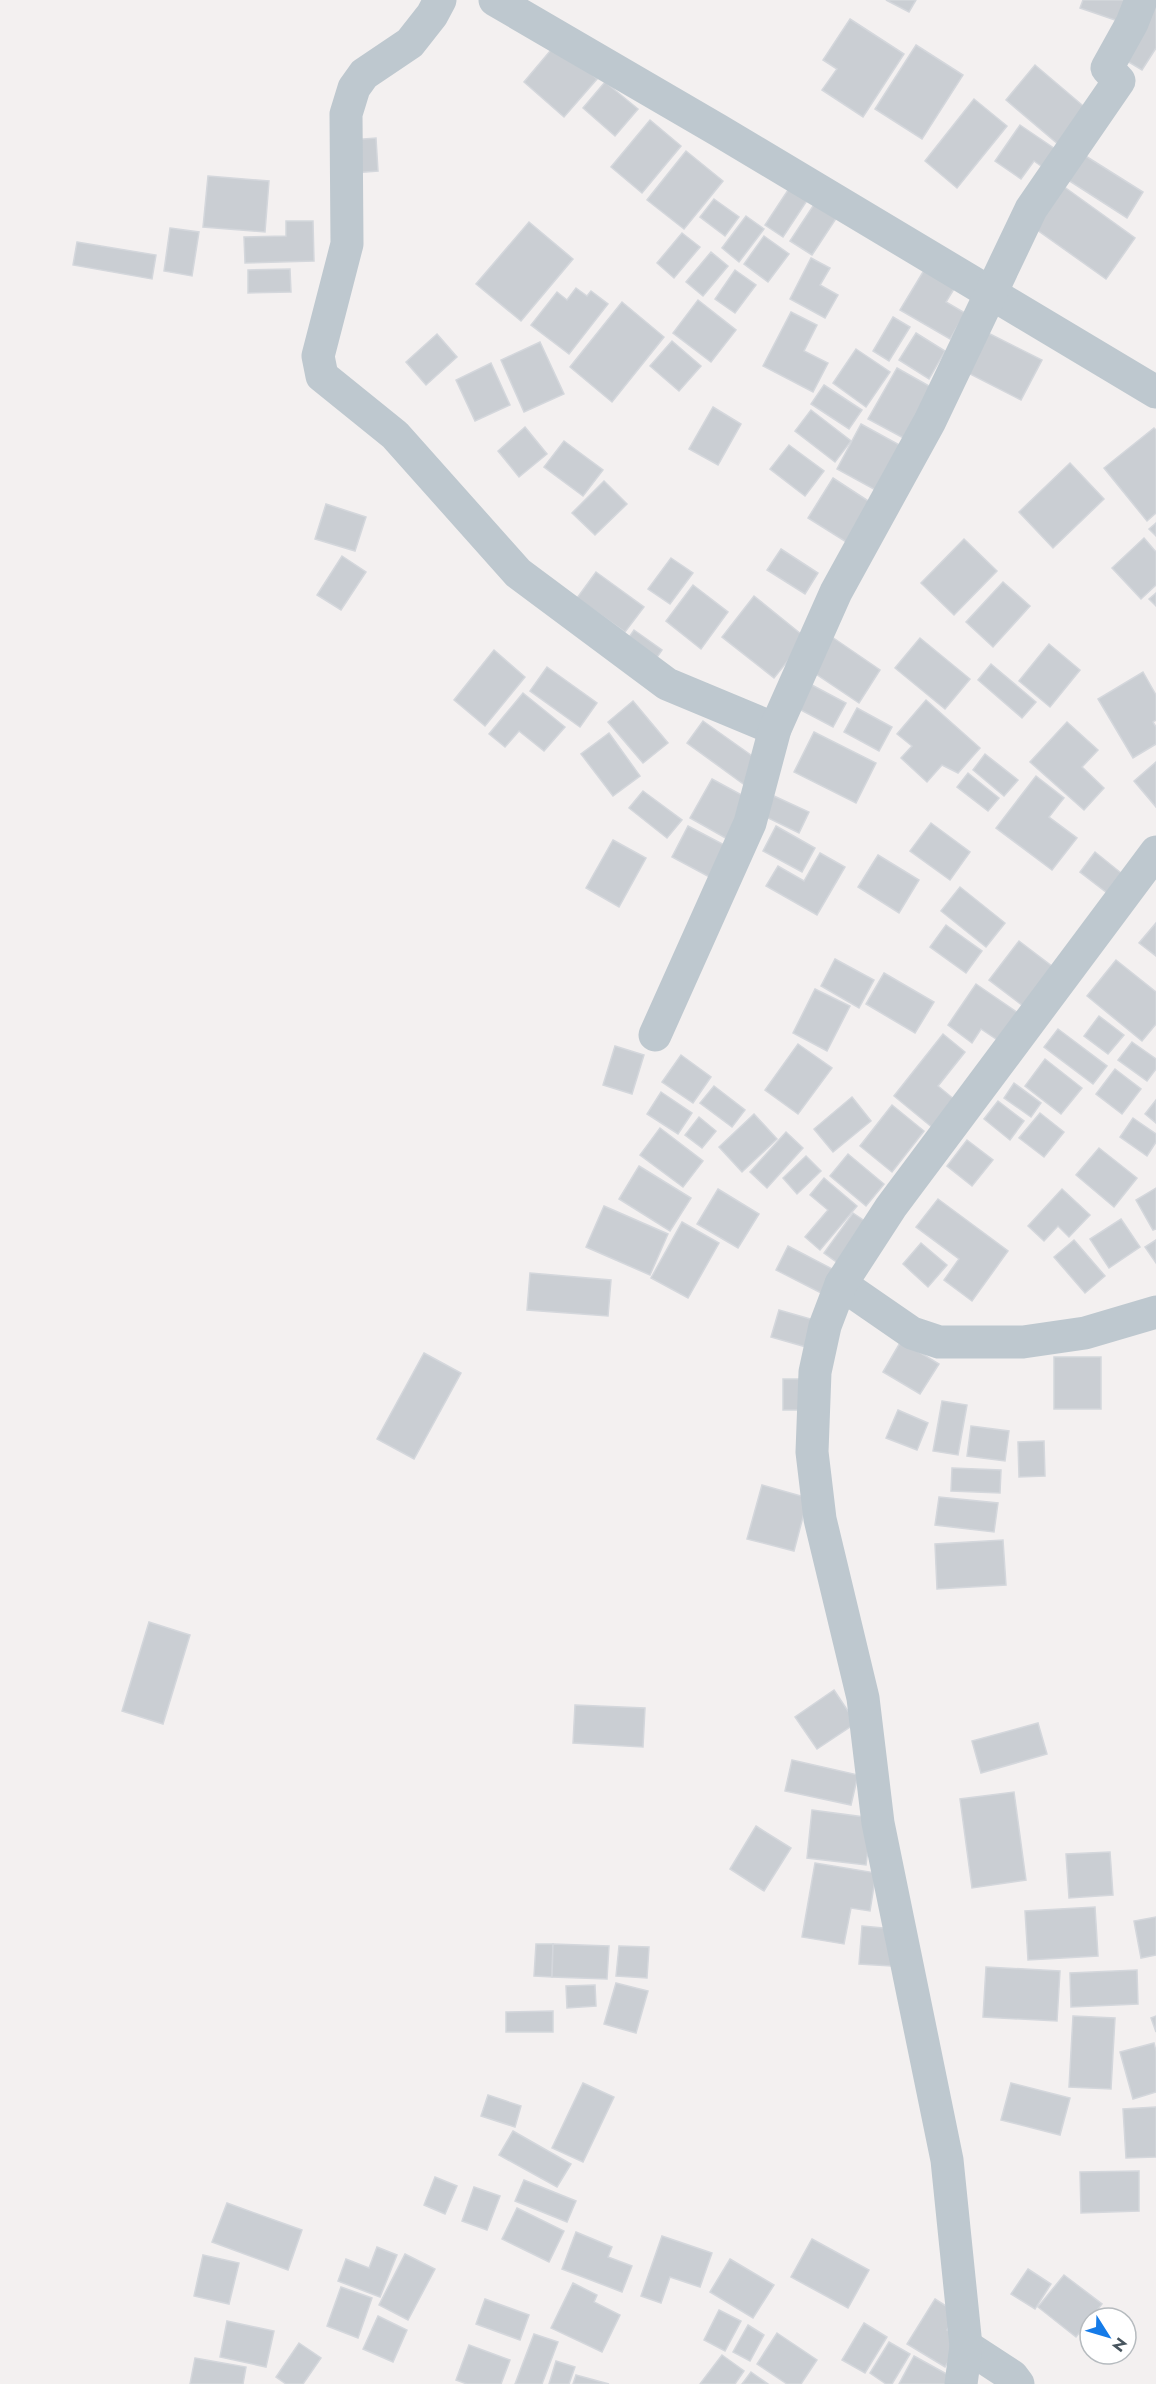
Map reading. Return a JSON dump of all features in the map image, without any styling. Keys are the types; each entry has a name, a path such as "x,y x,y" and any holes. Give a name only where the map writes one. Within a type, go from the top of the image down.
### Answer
{"street":[{"path":"440,0 432,15 410,43 364,74 354,88 346,114 347,244 318,356 322,376 395,435 518,573 667,684 775,729"},
{"path":"495,0 708,124 1156,392"},
{"path":"655,1035 750,823 775,729 836,592 930,421 1031,209 1119,81 1107,68 1132,23 1141,0"},
{"path":"961,2384 966,2346 947,2160 878,1823 863,1698 820,1518 812,1452 815,1372 825,1326 841,1284 891,1207 1156,852"},
{"path":"841,1284 912,1333 939,1341 1023,1342 1085,1333 1156,1312"},
{"path":"966,2346 1012,2376 1018,2384"}],"building":[{"path":"886,0 916,0 909,12"},
{"path":"1083,0 1129,0 1121,22 1080,8"},
{"path":"1154,6 1156,7 1156,48 1142,70 1122,58"},
{"path":"850,19 904,54 863,117 822,90 837,69 823,60"},
{"path":"556,44 597,79 564,117 524,82"},
{"path":"916,45 963,75 922,139 875,109"},
{"path":"1035,65 1088,110 1059,145 1006,100"},
{"path":"605,82 638,109 615,136 583,108"},
{"path":"974,99 1007,126 957,188 925,161"},
{"path":"650,120 681,146 642,193 611,167"},
{"path":"1020,125 1061,153 1048,171 1034,161 1021,179 995,161"},
{"path":"376,138 378,171 353,173 351,140"},
{"path":"686,151 723,181 684,229 647,200"},
{"path":"1084,155 1143,192 1127,218 1068,180"},
{"path":"208,176 269,181 265,232 203,227"},
{"path":"794,181 812,193 783,237 765,225"},
{"path":"1063,186 1135,238 1106,279 1033,227"},
{"path":"714,199 739,217 725,236 700,217"},
{"path":"817,200 839,214 812,255 790,241"},
{"path":"746,216 764,229 739,262 722,248"},
{"path":"286,221 313,221 314,261 245,263 244,237 286,236"},
{"path":"529,222 573,259 521,321 476,284"},
{"path":"170,228 199,232 192,276 164,271"},
{"path":"682,233 700,247 674,278 657,263"},
{"path":"764,236 789,254 768,282 744,264"},
{"path":"77,242 156,255 152,279 73,265"},
{"path":"711,252 728,266 703,296 686,282"},
{"path":"811,258 830,268 820,285 838,295 825,318 790,299"},
{"path":"926,267 957,284 946,302 965,313 950,339 900,310"},
{"path":"290,269 291,292 248,293 248,270"},
{"path":"735,270 756,285 735,313 715,299"},
{"path":"576,288 587,296 591,291 608,304 569,354 531,325 557,292 567,300"},
{"path":"698,300 736,330 711,362 673,333"},
{"path":"622,302 664,337 612,402 570,367"},
{"path":"791,312 817,325 804,351 828,363 813,392 763,366"},
{"path":"893,317 910,327 889,361 873,351"},
{"path":"916,333 945,351 929,379 899,360"},
{"path":"988,333 1042,360 1021,400 968,373"},
{"path":"437,334 457,357 426,385 406,362"},
{"path":"672,341 701,366 679,391 650,366"},
{"path":"540,342 564,394 524,412 501,360"},
{"path":"856,349 890,372 866,407 833,383"},
{"path":"491,363 510,405 475,421 456,380"},
{"path":"897,368 938,391 909,441 868,419"},
{"path":"824,385 862,410 849,429 811,404"},
{"path":"713,407 741,424 718,465 689,449"},
{"path":"811,410 851,441 835,462 795,431"},
{"path":"861,424 905,448 881,493 837,469"},
{"path":"525,427 547,454 519,477 498,451"},
{"path":"1154,428 1156,430 1156,513 1147,521 1104,468"},
{"path":"564,441 603,470 583,496 544,467"},
{"path":"789,445 824,471 805,496 770,469"},
{"path":"1070,463 1104,499 1053,548 1019,512"},
{"path":"833,478 876,506 851,545 808,518"},
{"path":"604,481 627,504 595,535 572,513"},
{"path":"326,504 366,517 355,551 315,539"},
{"path":"1156,523 1156,536 1149,529"},
{"path":"1144,538 1156,552 1156,585 1141,599 1112,568"},
{"path":"964,539 997,571 954,615 921,583"},
{"path":"781,549 818,573 805,594 767,570"},
{"path":"342,556 366,572 341,610 317,595"},
{"path":"671,558 693,573 670,604 648,589"},
{"path":"596,572 644,607 625,632 577,598"},
{"path":"1003,582 1030,606 993,647 966,622"},
{"path":"693,585 728,612 701,649 666,621"},
{"path":"1156,593 1156,606 1149,599"},
{"path":"754,596 806,638 774,678 722,637"},
{"path":"634,630 662,650 651,666 623,646"},
{"path":"832,637 880,670 859,703 810,670"},
{"path":"920,638 970,679 945,709 895,668"},
{"path":"1049,644 1080,670 1050,707 1019,681"},
{"path":"494,650 525,677 485,726 454,700"},
{"path":"991,664 1036,702 1022,718 978,680"},
{"path":"547,667 597,703 580,727 530,691"},
{"path":"1143,672 1156,695 1156,720 1153,722 1156,727 1156,744 1133,758 1098,699"},
{"path":"810,684 846,703 833,727 797,708"},
{"path":"523,693 565,727 544,751 519,731 505,747 489,734"},
{"path":"926,700 980,748 958,773 942,765 927,782 901,758 912,746 897,734"},
{"path":"633,701 668,743 643,763 608,722"},
{"path":"857,708 892,727 879,751 844,732"},
{"path":"703,721 762,763 746,786 687,743"},
{"path":"1067,722 1098,750 1082,767 1104,788 1084,810 1030,762"},
{"path":"814,732 876,763 856,803 794,772"},
{"path":"609,733 640,776 613,796 581,754"},
{"path":"985,754 1018,780 1004,796 973,770"},
{"path":"1156,762 1156,807 1134,781"},
{"path":"968,773 999,798 988,811 957,787"},
{"path":"1036,776 1064,798 1049,817 1077,838 1052,870 996,828"},
{"path":"712,779 751,800 729,840 690,818"},
{"path":"643,791 682,820 667,838 629,808"},
{"path":"774,796 809,812 799,833 764,816"},
{"path":"931,823 970,852 950,880 910,851"},
{"path":"688,826 732,849 715,880 672,857"},
{"path":"776,826 815,848 802,872 763,851"},
{"path":"613,840 646,858 619,907 586,888"},
{"path":"1095,852 1126,877 1111,896 1080,872"},
{"path":"820,853 845,867 817,915 766,886 778,866 804,881"},
{"path":"878,855 919,880 899,913 858,887"},
{"path":"960,887 1005,923 986,947 941,911"},
{"path":"1156,923 1156,956 1139,943"},
{"path":"946,925 982,951 966,973 930,947"},
{"path":"1019,941 1053,967 1023,1006 989,980"},
{"path":"835,959 874,980 859,1008 821,986"},
{"path":"1116,960 1156,992 1156,1024 1142,1041 1087,996"},
{"path":"884,973 934,1002 915,1033 866,1004"},
{"path":"976,984 1018,1013 999,1041 981,1029 972,1043 948,1025"},
{"path":"815,989 850,1006 827,1051 793,1033"},
{"path":"1099,1016 1124,1035 1108,1054 1084,1036"},
{"path":"1058,1029 1107,1066 1093,1084 1044,1047"},
{"path":"943,1034 965,1052 938,1086 955,1100 933,1128 894,1096"},
{"path":"1132,1042 1156,1059 1156,1069 1147,1081 1118,1060"},
{"path":"798,1044 832,1068 798,1114 765,1090"},
{"path":"615,1046 644,1055 632,1094 603,1085"},
{"path":"681,1055 711,1077 693,1103 662,1082"},
{"path":"1045,1059 1082,1088 1061,1114 1025,1086"},
{"path":"1115,1069 1141,1089 1122,1114 1096,1094"},
{"path":"1014,1083 1041,1103 1031,1117 1004,1098"},
{"path":"714,1086 745,1110 732,1127 700,1103"},
{"path":"661,1092 692,1113 678,1134 647,1114"},
{"path":"852,1097 871,1121 833,1152 814,1129"},
{"path":"1156,1100 1156,1123 1145,1114"},
{"path":"998,1101 1024,1121 1010,1140 984,1119"},
{"path":"892,1105 924,1131 892,1172 860,1146"},
{"path":"1040,1113 1064,1132 1044,1157 1019,1138"},
{"path":"754,1114 777,1139 742,1172 719,1147"},
{"path":"699,1117 716,1131 702,1148 685,1135"},
{"path":"1133,1118 1156,1134 1156,1142 1147,1156 1120,1137"},
{"path":"660,1128 703,1161 683,1187 640,1155"},
{"path":"786,1132 803,1148 767,1188 750,1172"},
{"path":"967,1140 993,1160 972,1186 947,1166"},
{"path":"1099,1148 1137,1178 1114,1207 1076,1175"},
{"path":"848,1154 884,1184 866,1206 830,1176"},
{"path":"806,1156 821,1171 797,1194 783,1178"},
{"path":"639,1166 691,1198 670,1231 619,1199"},
{"path":"824,1178 857,1206 820,1250 805,1237 828,1210 810,1195"},
{"path":"1156,1188 1156,1229 1153,1230 1136,1200"},
{"path":"718,1189 759,1214 738,1248 697,1224"},
{"path":"1062,1189 1090,1215 1069,1237 1058,1226 1044,1241 1028,1226"},
{"path":"938,1199 1008,1251 972,1301 944,1280 959,1259 916,1227"},
{"path":"604,1206 668,1234 650,1275 586,1247"},
{"path":"853,1213 872,1226 842,1266 824,1253"},
{"path":"1121,1219 1140,1247 1109,1268 1090,1239"},
{"path":"682,1222 719,1243 688,1298 651,1278"},
{"path":"1074,1240 1105,1276 1085,1293 1054,1257"},
{"path":"1156,1240 1156,1263 1145,1247"},
{"path":"921,1243 947,1265 928,1287 903,1264"},
{"path":"788,1246 838,1272 825,1295 776,1270"},
{"path":"530,1273 611,1280 608,1316 527,1310"},
{"path":"779,1310 814,1320 806,1347 771,1337"},
{"path":"901,1341 939,1364 920,1394 883,1372"},
{"path":"424,1353 461,1373 414,1459 377,1439"},
{"path":"1054,1357 1101,1357 1101,1409 1054,1409"},
{"path":"783,1379 809,1379 809,1410 783,1410"},
{"path":"942,1401 967,1405 958,1455 933,1451"},
{"path":"898,1410 928,1423 917,1450 886,1438"},
{"path":"971,1426 1009,1431 1005,1461 967,1456"},
{"path":"1044,1441 1045,1476 1019,1477 1018,1442"},
{"path":"952,1468 1001,1470 1000,1493 951,1491"},
{"path":"762,1485 808,1498 794,1551 747,1539"},
{"path":"939,1497 998,1503 994,1532 935,1525"},
{"path":"1003,1540 1006,1585 937,1589 935,1544"},
{"path":"149,1622 190,1635 163,1724 122,1711"},
{"path":"834,1690 856,1723 817,1749 795,1717"},
{"path":"575,1705 645,1708 643,1747 573,1743"},
{"path":"1038,1723 1047,1754 981,1773 972,1741"},
{"path":"792,1760 858,1775 851,1805 785,1791"},
{"path":"1014,1792 1026,1880 972,1888 960,1799"},
{"path":"812,1810 872,1818 866,1865 807,1858"},
{"path":"756,1826 791,1848 764,1891 730,1869"},
{"path":"1110,1852 1113,1895 1069,1898 1066,1854"},
{"path":"815,1863 876,1873 870,1911 851,1908 844,1944 802,1937"},
{"path":"1095,1907 1098,1956 1028,1960 1025,1911"},
{"path":"1156,1917 1156,1955 1141,1958 1134,1921"},
{"path":"862,1926 894,1929 891,1966 859,1964"},
{"path":"536,1944 553,1944 552,1977 534,1976"},
{"path":"553,1944 609,1946 607,1979 552,1977"},
{"path":"619,1946 649,1947 647,1978 616,1976"},
{"path":"986,1967 1060,1971 1057,2021 983,2017"},
{"path":"1137,1970 1138,2004 1071,2007 1070,1973"},
{"path":"616,1983 648,1991 636,2033 604,2024"},
{"path":"595,1985 596,2006 567,2008 566,1986"},
{"path":"553,2011 553,2032 506,2032 506,2012"},
{"path":"1073,2016 1115,2018 1111,2089 1069,2087"},
{"path":"1156,2016 1156,2032 1151,2018"},
{"path":"1154,2043 1156,2092 1133,2099 1120,2052"},
{"path":"583,2083 614,2097 583,2162 552,2148"},
{"path":"1011,2083 1070,2098 1060,2135 1001,2120"},
{"path":"488,2095 521,2106 515,2127 481,2116"},
{"path":"1156,2107 1156,2157 1126,2158 1123,2109"},
{"path":"513,2131 571,2164 557,2187 499,2155"},
{"path":"1139,2171 1139,2211 1081,2213 1080,2172"},
{"path":"435,2177 457,2186 445,2214 424,2205"},
{"path":"524,2180 576,2201 567,2222 515,2201"},
{"path":"474,2187 500,2196 487,2230 462,2221"},
{"path":"227,2203 302,2230 288,2270 212,2242"},
{"path":"517,2208 564,2231 549,2262 502,2239"},
{"path":"576,2232 612,2247 608,2257 632,2266 622,2292 562,2269"},
{"path":"662,2236 712,2253 700,2287 670,2277 661,2303 641,2296"},
{"path":"812,2239 869,2270 848,2308 791,2277"},
{"path":"377,2247 397,2255 380,2297 338,2281 346,2259 369,2268"},
{"path":"405,2254 435,2269 408,2320 379,2305"},
{"path":"203,2255 239,2263 229,2304 194,2296"},
{"path":"730,2259 774,2285 753,2318 710,2292"},
{"path":"1028,2269 1051,2284 1035,2309 1011,2294"},
{"path":"1064,2275 1102,2304 1100,2306 1078,2306 1078,2334 1076,2337 1038,2307"},
{"path":"573,2283 597,2295 594,2302 620,2315 602,2352 551,2328"},
{"path":"341,2287 372,2298 358,2338 327,2326"},
{"path":"485,2299 529,2315 520,2340 476,2324"},
{"path":"935,2299 957,2313 947,2330 962,2339 945,2367 907,2344"},
{"path":"719,2310 741,2321 725,2351 704,2340"},
{"path":"378,2316 407,2330 393,2362 363,2349"},
{"path":"227,2321 274,2331 266,2367 220,2357"},
{"path":"864,2323 887,2337 865,2373 842,2360"},
{"path":"748,2325 764,2335 750,2361 733,2352"},
{"path":"777,2333 817,2360 801,2384 787,2384 757,2364"},
{"path":"534,2334 558,2342 542,2384 515,2384"},
{"path":"889,2342 910,2354 892,2384 886,2384 870,2373"},
{"path":"299,2343 321,2358 303,2384 286,2384 276,2377"},
{"path":"469,2345 510,2360 501,2384 467,2384 456,2380"},
{"path":"722,2355 744,2371 735,2384 700,2384"},
{"path":"914,2356 954,2378 950,2384 899,2384"},
{"path":"195,2358 246,2367 243,2384 190,2384"},
{"path":"556,2361 575,2367 569,2384 549,2384"},
{"path":"751,2372 768,2384 742,2384"},
{"path":"576,2375 609,2384 573,2384"}]}
